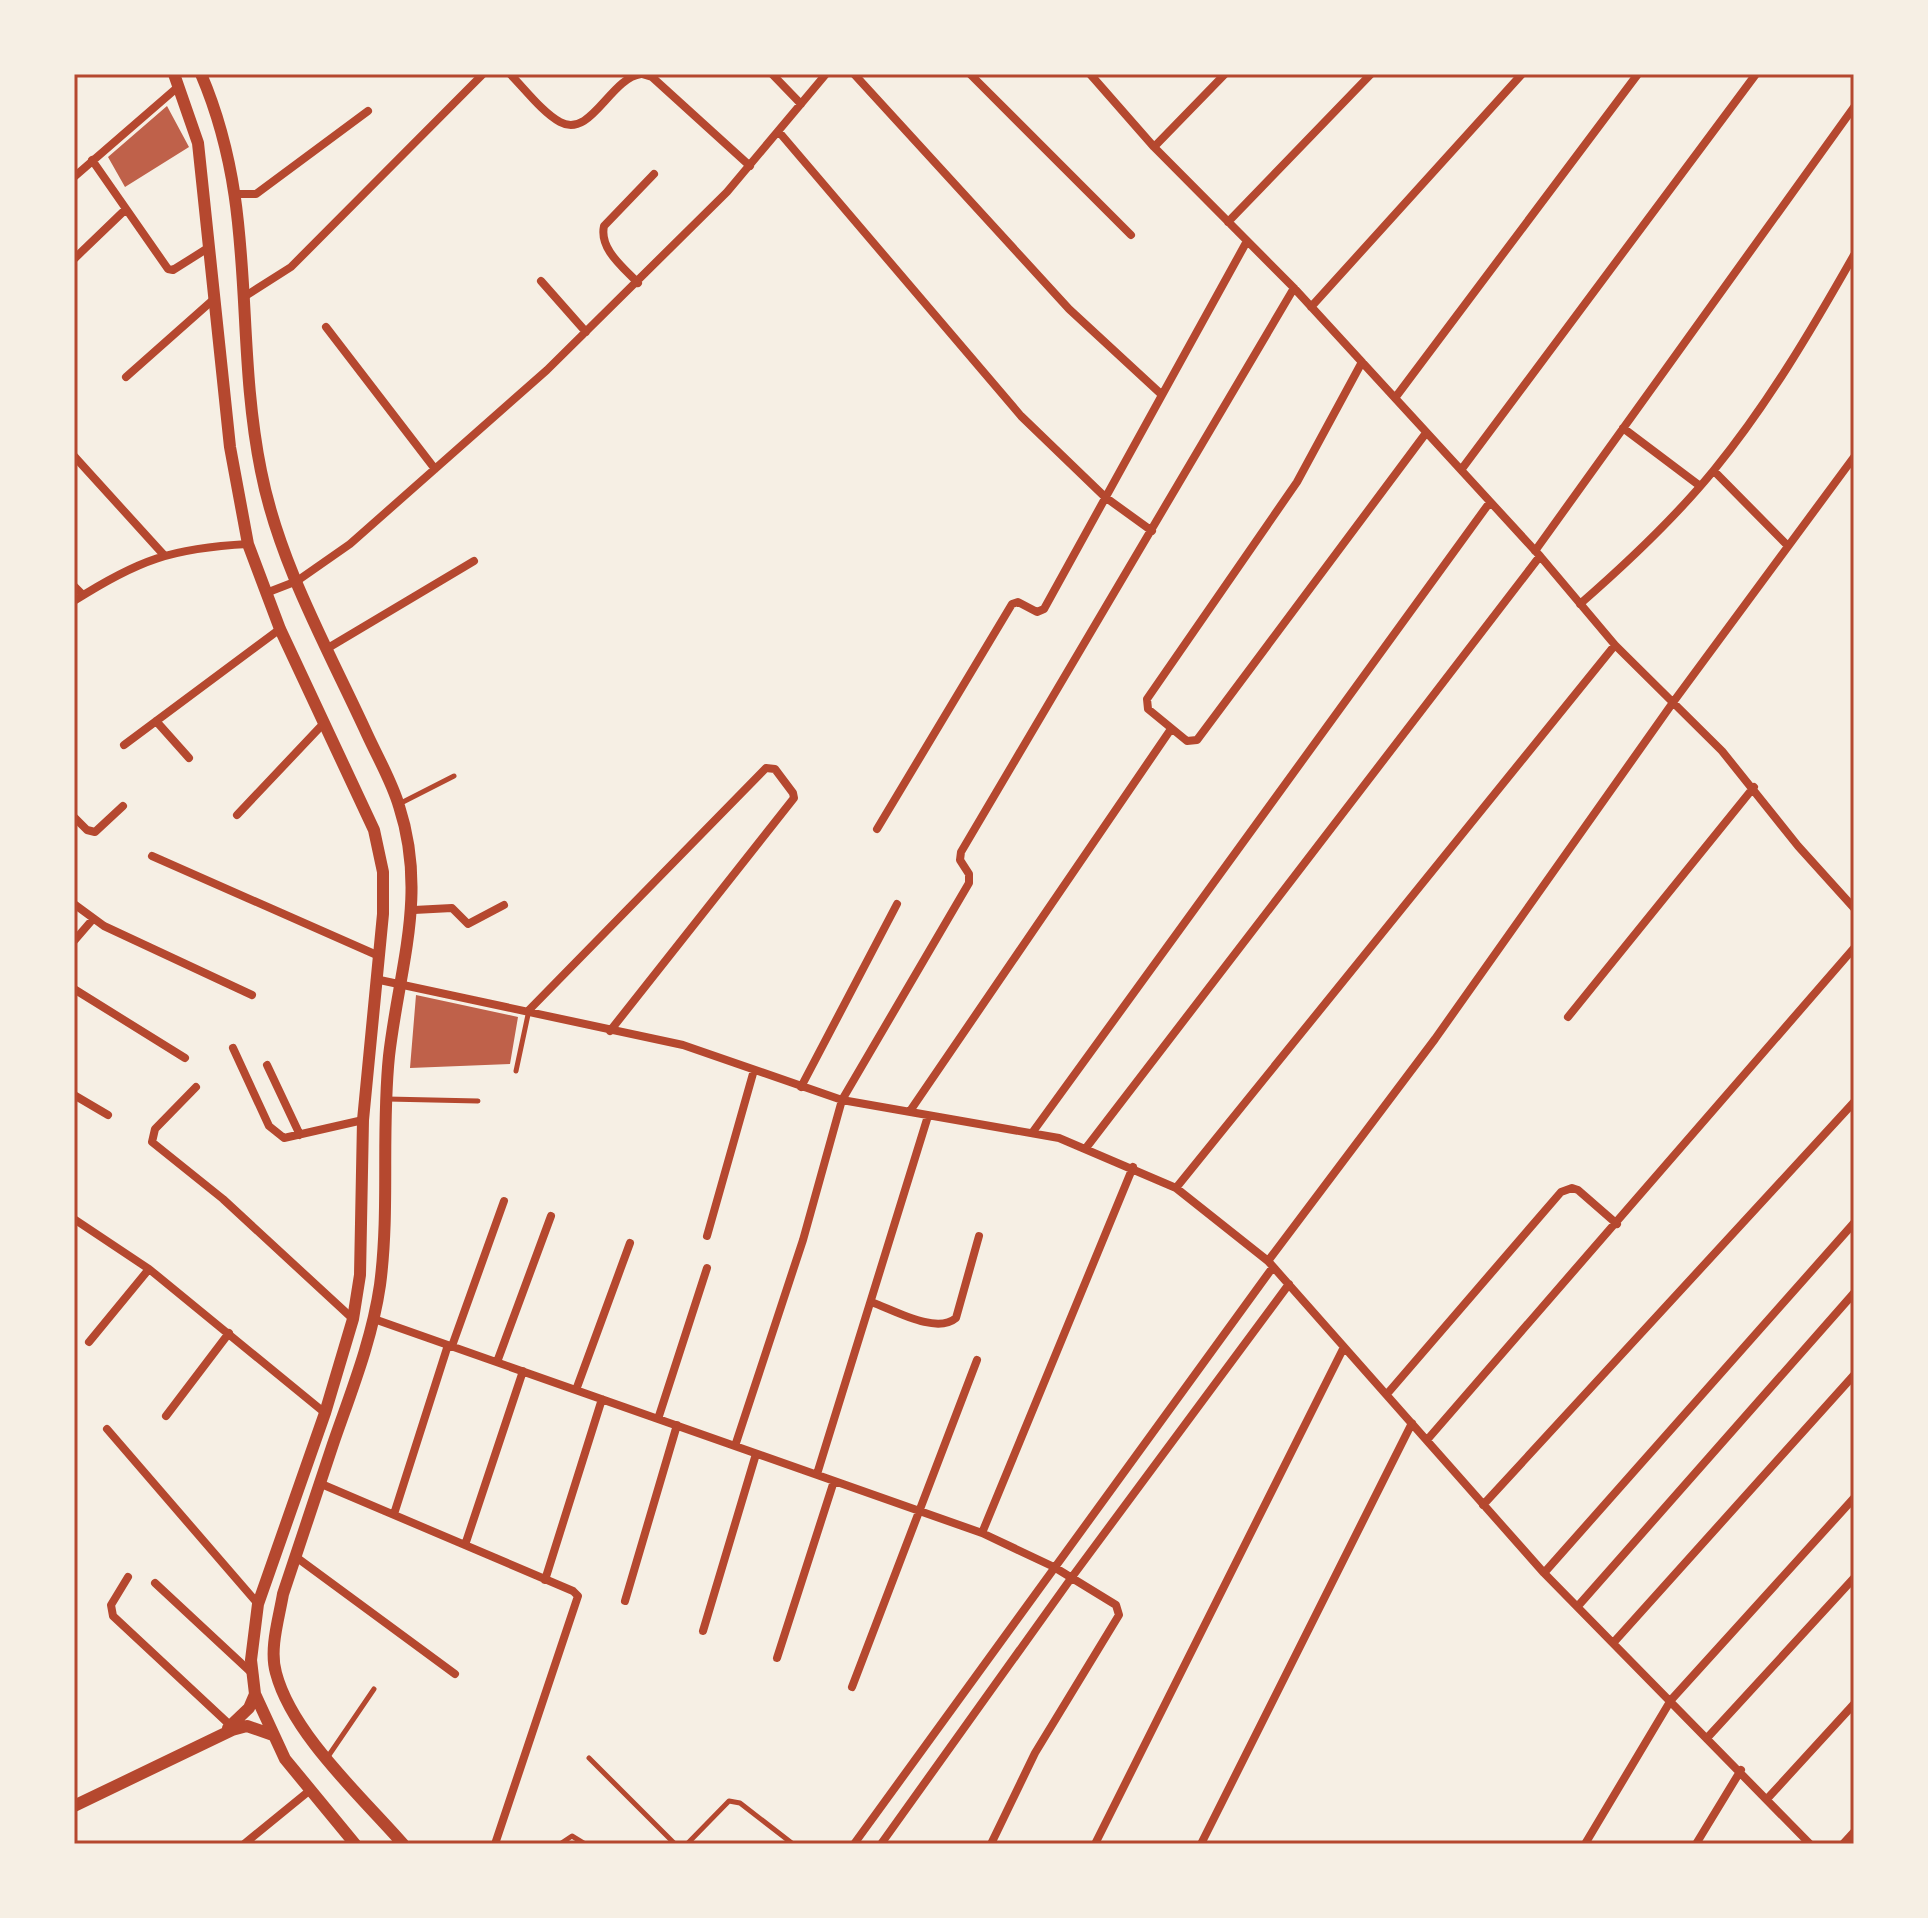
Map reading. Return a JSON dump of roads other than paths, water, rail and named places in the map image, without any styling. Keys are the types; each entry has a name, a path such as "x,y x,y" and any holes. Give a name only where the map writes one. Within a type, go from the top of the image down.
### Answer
{"street":[{"path":"201,74 226,144 237,194 249,408 261,475 283,551 399,804 413,873 414,910 384,1099 383,1254 374,1319 283,1594 276,1633 275,1672 311,1739 403,1844"},
{"path":"244,297 291,267 483,74"},
{"path":"510,74 552,116 562,124 574,126 585,122 623,80 642,74 652,77 750,166"},
{"path":"772,74 801,104"},
{"path":"266,593 297,581 350,544 586,332 638,283 750,166 826,74"},
{"path":"854,74 1069,309 1161,394"},
{"path":"970,74 1131,235"},
{"path":"1090,74 1154,147 1294,288 1537,554 1615,645 1674,701 1754,787 1798,846 1854,908"},
{"path":"1154,147 1225,74"},
{"path":"1228,222 1371,74"},
{"path":"1311,307 1522,74"},
{"path":"1395,398 1638,74"},
{"path":"1461,470 1756,74"},
{"path":"74,177 176,80 198,143 230,447 248,544 280,629 374,830 383,872 379,956 363,1120 363,1230 353,1319 325,1413 258,1604 251,1660 255,1694 273,1735 309,1791 355,1844"},
{"path":"1086,1148 1537,554 1623,428 1854,107"},
{"path":"237,194 256,194 368,111"},
{"path":"779,132 1021,416 1105,497 1152,531"},
{"path":"92,160 168,269 173,270 208,248"},
{"path":"638,283 604,245 602,236 604,226 654,174"},
{"path":"74,259 126,209"},
{"path":"877,829 1012,604 1018,602 1037,612 1044,609 1247,241"},
{"path":"1580,604 1639,551 1714,471 1812,330 1854,255"},
{"path":"541,281 586,332"},
{"path":"735,1446 799,1254 842,1100 969,883 969,874 960,860 961,852 1294,288"},
{"path":"126,377 214,299"},
{"path":"326,327 435,469"},
{"path":"1362,362 1297,482 1147,699 1148,709 1187,741 1197,740 1426,433"},
{"path":"1623,428 1700,486"},
{"path":"74,456 163,554"},
{"path":"854,1844 1435,1039 1674,701 1853,462"},
{"path":"1714,471 1788,546"},
{"path":"1032,1133 1490,502"},
{"path":"74,601 163,554 248,544"},
{"path":"328,648 474,561"},
{"path":"74,586 83,595"},
{"path":"124,745 280,629"},
{"path":"1176,1188 1615,645"},
{"path":"156,721 189,758"},
{"path":"237,815 324,723"},
{"path":"910,1111 1171,729"},
{"path":"529,1010 766,768 775,769 794,798 610,1031"},
{"path":"1568,1017 1754,787"},
{"path":"74,817 87,830 95,832 123,806"},
{"path":"152,856 379,956"},
{"path":"74,904 93,919 252,995"},
{"path":"801,1087 897,904"},
{"path":"414,910 452,908 468,924 504,905"},
{"path":"74,941 93,919"},
{"path":"1427,1440 1854,948"},
{"path":"375,979 683,1045 842,1100 1032,1133 1086,1148 1176,1188 1270,1264 1544,1573 1741,1770 1810,1844"},
{"path":"74,989 185,1058"},
{"path":"233,1048 272,1132 284,1138 363,1120"},
{"path":"267,1065 300,1135"},
{"path":"707,1236 754,1070"},
{"path":"196,1087 155,1129 152,1142 233,1209 353,1319"},
{"path":"74,1095 108,1115"},
{"path":"1483,1505 1854,1102"},
{"path":"817,1474 928,1116"},
{"path":"982,1533 1133,1167"},
{"path":"1387,1394 1561,1192 1572,1188 1578,1190 1617,1224"},
{"path":"394,1514 450,1346 504,1201"},
{"path":"497,1362 551,1216"},
{"path":"74,1219 149,1269 325,1413"},
{"path":"1544,1573 1854,1223"},
{"path":"871,1302 936,1325 950,1323 956,1318 979,1236"},
{"path":"576,1390 630,1243"},
{"path":"658,1419 707,1268"},
{"path":"89,1342 149,1269"},
{"path":"881,1844 1072,1577 1289,1284"},
{"path":"1578,1606 1854,1293"},
{"path":"374,1319 982,1533 1054,1567 1116,1605 1119,1615 1035,1753 991,1844"},
{"path":"166,1416 229,1333"},
{"path":"1095,1844 1344,1347"},
{"path":"852,1687 977,1360"},
{"path":"465,1545 523,1371"},
{"path":"1614,1642 1854,1375"},
{"path":"545,1580 602,1399"},
{"path":"1201,1844 1412,1423"},
{"path":"625,1601 677,1425"},
{"path":"107,1429 258,1604"},
{"path":"703,1631 756,1454"},
{"path":"777,1658 834,1481"},
{"path":"319,1483 573,1591 579,1600 495,1844"},
{"path":"1585,1844 1671,1700 1854,1498"},
{"path":"296,1557 455,1674"},
{"path":"128,1577 111,1605 113,1616 231,1726"},
{"path":"1708,1737 1854,1578"},
{"path":"155,1583 254,1675"},
{"path":"215,1738 249,1708 255,1694"},
{"path":"1767,1799 1854,1704"},
{"path":"74,1806 215,1738 247,1726 273,1735"},
{"path":"1696,1844 1741,1770"},
{"path":"244,1844 309,1791"},
{"path":"1843,1844 1854,1832"}],"lane":[{"path":"399,804 454,776"},
{"path":"516,1071 529,1010"},
{"path":"384,1099 478,1101"},
{"path":"327,1758 374,1689"},
{"path":"589,1758 675,1844"},
{"path":"687,1844 729,1801 740,1803 793,1844"},
{"path":"560,1844 572,1836 585,1844"}]}
